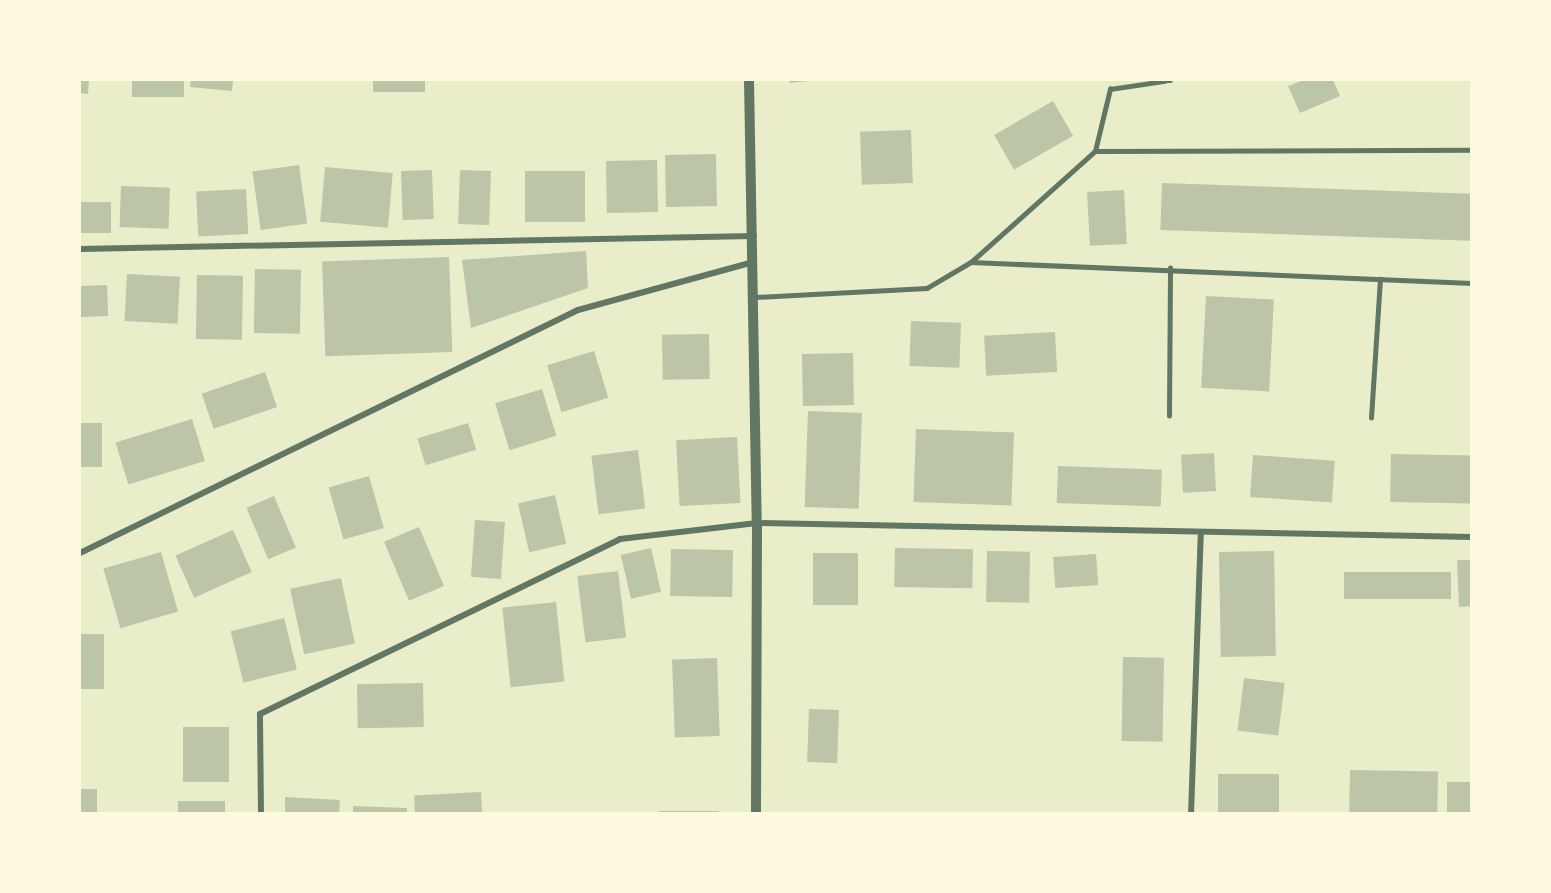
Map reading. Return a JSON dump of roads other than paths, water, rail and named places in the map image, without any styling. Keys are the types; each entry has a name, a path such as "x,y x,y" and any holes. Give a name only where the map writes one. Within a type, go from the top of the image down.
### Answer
{"street":[{"path":"749,80 754,236 758,523 756,813"},
{"path":"80,249 754,236"},
{"path":"80,553 578,310 753,262"},
{"path":"261,813 260,714 620,539 758,523 1472,537"},
{"path":"1191,813 1201,533"}],"lane":[{"path":"755,297 927,288 971,262 1095,151 1110,89 1166,80"},
{"path":"1095,151 1472,150"},
{"path":"971,262 1170,268 1472,283"},
{"path":"1169,416 1170,268"},
{"path":"1371,418 1380,279"}]}
